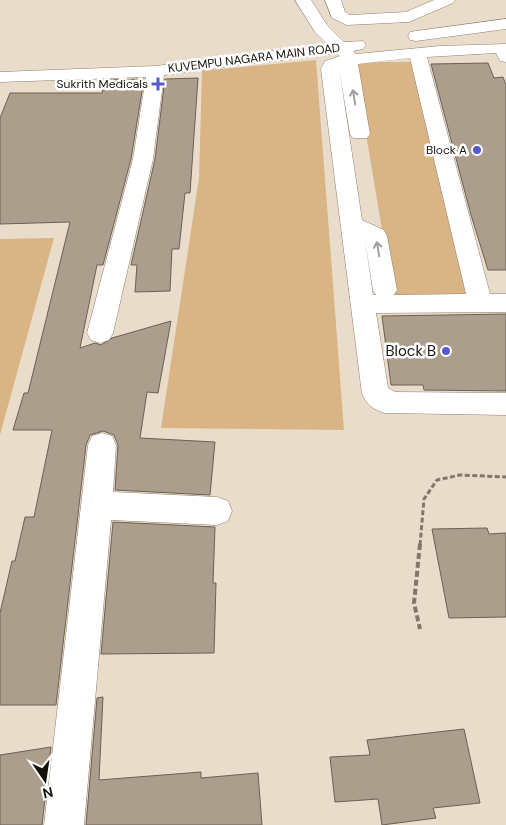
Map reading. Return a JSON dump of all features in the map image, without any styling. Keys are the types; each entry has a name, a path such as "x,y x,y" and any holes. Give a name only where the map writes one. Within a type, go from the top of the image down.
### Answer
{"street":[{"path":"303,0 321,28 347,56 360,134"},
{"path":"333,0 338,15 347,20 409,17 446,0"},
{"name":"KUVEMPU NAGARA MAIN ROAD","path":"0,78 156,71 347,56 467,28 506,24"},
{"path":"506,57 502,48 439,49 418,54 347,56 331,64 330,68 361,304 375,394 385,402 395,404 506,404"},
{"path":"418,54 480,304"},
{"path":"100,333 143,158 156,71"},
{"path":"351,226 364,228 376,236 385,290"},
{"path":"361,304 506,303"},
{"path":"64,825 102,444"},
{"path":"97,506 217,511"}],"path":[{"path":"420,629 414,602 424,499 437,480 460,475 506,477"}],"shaded area":[{"path":"316,60 344,430 161,428 199,178 202,71"},
{"path":"354,62 412,62 474,296 393,296"},
{"path":"54,238 0,435 0,239"}],"building":[{"name":"Block A","path":"488,63 494,78 503,77 506,85 506,270 488,270 471,215 431,64"},
{"path":"198,78 190,193 185,193 179,249 172,249 170,291 135,292 137,265 131,265 155,159 165,79"},
{"path":"144,79 131,159 103,265 97,265 80,348 95,343 101,345 112,338 171,321 158,393 147,392 140,438 215,442 210,495 115,490 118,445 114,435 103,431 90,435 86,445 56,705 0,705 0,613 25,517 34,517 52,430 13,430 24,393 28,393 70,222 0,224 0,118 10,93 102,93 105,80"},
{"name":"Block B","path":"506,314 506,391 424,390 423,385 391,385 382,316"},
{"path":"113,522 215,527 213,583 216,583 214,653 101,654"},
{"path":"487,528 489,534 506,533 506,617 449,618 432,529"},
{"path":"103,697 99,780 201,772 201,778 258,773 262,825 86,825 97,698"},
{"path":"464,729 480,803 433,808 436,818 382,825 378,799 335,802 330,757 370,755 367,740"},
{"path":"51,747 42,825 0,825 0,755"}],"place":[{"name":"Sukrith Medicals","path":"158,84"},
{"name":"Block A","path":"477,150"},
{"name":"Block B","path":"446,351"}]}
